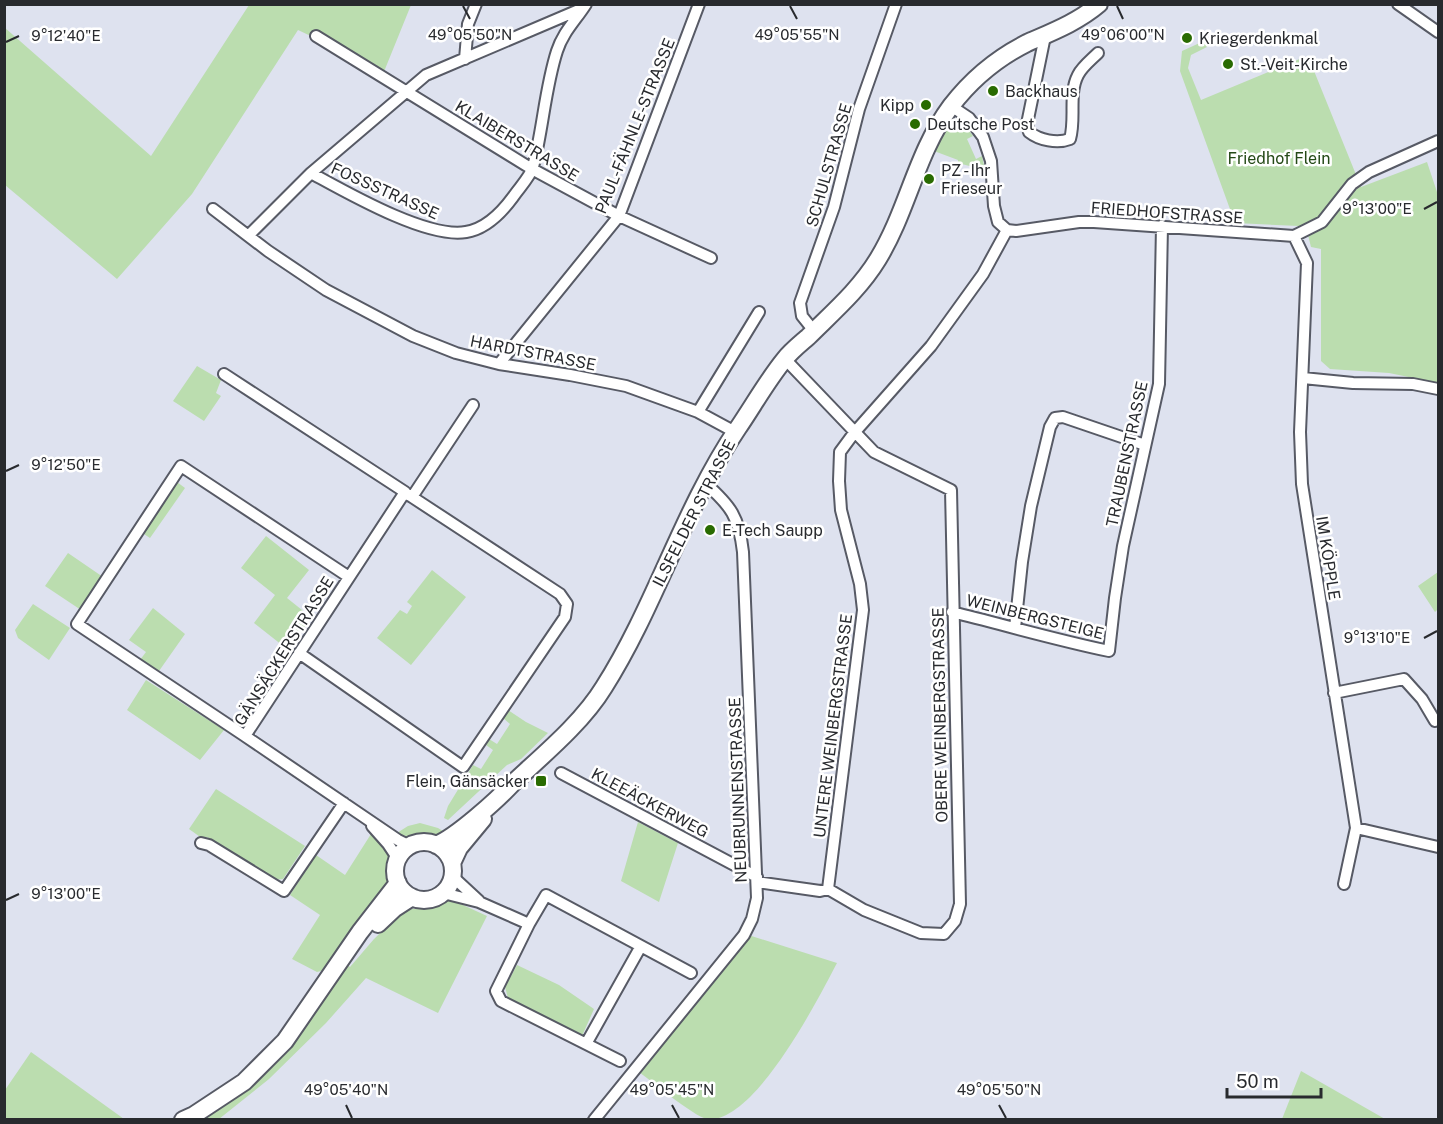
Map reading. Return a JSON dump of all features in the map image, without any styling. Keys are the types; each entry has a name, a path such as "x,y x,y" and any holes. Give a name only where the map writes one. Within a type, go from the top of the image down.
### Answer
{"main road":[{"name":"ILSFELDER STRASSE","path":"436,845 450,838 502,794 571,727 604,688 632,636 705,483 735,432 784,359 854,293 877,261 902,213 926,147 951,106 971,82 994,63 1011,52 1089,13 1099,4"},
{"name":"ILSFELDER STRASSE","path":"442,893 449,886 459,848 502,794"},
{"path":"442,893 429,899 412,897 404,892 398,883 396,872 398,859 410,846 419,843 436,845 445,852 452,869"},
{"path":"183,1119 194,1115 244,1082 285,1041 360,932 398,883"},
{"path":"331,976 376,926 395,908 412,897"}],"street":[{"path":"465,59 468,24 476,4"},
{"name":"PAUL-FÄHNLE-STRASSE","path":"499,364 619,216 699,4"},
{"name":"SCHULSTRASSE","path":"814,331 802,316 800,303 834,207 860,109 896,4"},
{"path":"1398,4 1438,32"},
{"path":"249,235 311,173 426,75 587,5"},
{"name":"FOSSSTRASSE","path":"311,173 351,195 414,223 446,233 468,232 486,223 504,209 532,169 558,50 570,24 587,5"},
{"name":"KLAIBERSTRASSE","path":"316,36 532,169 619,216 711,258"},
{"path":"1045,36 1028,124 1029,132 1037,138 1064,141 1070,139 1073,95 1077,76 1098,53"},
{"path":"951,106 969,118 983,137 991,161 994,206 998,222 1007,230"},
{"path":"1294,236 1322,222 1352,184 1369,172 1438,141"},
{"name":"HARDTSTRASSE","path":"213,209 268,251 326,290 413,336 456,353 499,364 626,386 698,412 735,432"},
{"name":"FRIEDHOFSTRASSE","path":"1007,230 1016,231 1079,222 1294,236"},
{"name":"TRAUBENSTRASSE","path":"1109,651 1114,598 1123,546 1159,384 1162,226"},
{"name":"UNTERE WEINBERGSTRASSE","path":"828,889 863,610 860,584 841,510 840,452 931,346 983,274 1007,230"},
{"name":"IM KÖPPLE","path":"1294,236 1307,262 1300,432 1302,484 1356,828 1344,884"},
{"path":"698,412 759,312"},
{"path":"784,359 854,433"},
{"path":"224,374 560,594 567,604 565,617 463,767 299,653"},
{"path":"1303,378 1353,383 1413,384 1438,389"},
{"name":"GÄNSÄCKERSTRASSE","path":"410,846 245,736 349,577 473,405"},
{"path":"1015,628 1031,506 1050,427 1055,418 1063,417 1145,445"},
{"name":"OBERE WEINBERGSTRASSE","path":"854,433 874,452 951,490 960,904 955,921 944,934"},
{"path":"245,736 77,624 103,584 181,466 349,577"},
{"name":"NEUBRUNNENSTRASSE","path":"594,1119 744,935 752,919 757,898 743,552 735,518 726,501 705,483"},
{"name":"WEINBERGSTEIGE","path":"952,612 1056,640 1109,651"},
{"path":"1334,693 1404,679 1422,699 1435,721"},
{"name":"KLEEÄCKERWEG","path":"561,773 757,879 820,891 828,889 864,910 921,933 944,934"},
{"path":"201,843 209,845 284,891 344,803"},
{"name":"GÄNSÄCKERSTRASSE","path":"364,817 398,859"},
{"path":"1356,828 1438,847"},
{"path":"452,869 479,902"},
{"path":"442,893 479,902 529,924"},
{"path":"620,1061 501,1001 496,991 546,895 691,973"},
{"path":"586,1044 641,946"}],"green space":[{"path":"249,5 411,5 381,79 298,30 192,194 117,279 5,185 4,27 151,156"},
{"name":"Friedhof Flein","path":"1204,41 1207,47 1191,55 1188,68 1201,100 1302,58 1310,61 1361,187 1427,162 1438,195 1438,383 1389,373 1330,369 1321,361 1321,249 1311,247 1308,235 1299,226 1235,223 1180,71 1182,51"},
{"path":"960,125 968,129 973,136 967,139 976,159 982,156 985,170 958,163 958,160 934,151 948,128"},
{"path":"197,366 221,380 216,393 221,396 204,421 173,401"},
{"path":"177,482 185,488 150,538 141,532"},
{"path":"266,536 309,570 287,598 312,618 287,649 254,623 275,595 241,568"},
{"path":"68,553 103,577 81,610 45,586"},
{"path":"432,570 466,597 411,665 377,638 400,610 407,614 412,606 407,602"},
{"path":"1438,572 1438,609 1435,612 1418,586"},
{"path":"33,604 70,628 49,660 18,638 15,630"},
{"path":"153,608 185,634 159,671 140,660 146,652 129,640"},
{"path":"146,680 224,730 200,760 127,710"},
{"path":"508,710 548,733 521,759 507,765 448,820 444,818 448,806 473,765 481,769 493,750 486,745 489,739 497,744 510,724 503,718"},
{"path":"216,789 305,846 283,879 274,880 207,837 203,839 189,829"},
{"path":"638,822 678,843 659,902 621,881"},
{"path":"420,823 446,833 435,838 422,839 397,833 408,826"},
{"path":"371,834 385,848 390,858 388,886 325,970 317,972 292,959 320,915 290,895 316,855 345,875"},
{"path":"452,900 487,916 438,1013 366,978 326,1023 269,1079 219,1119 195,1120 244,1085 345,963 350,967 374,939 404,910 437,906 436,903"},
{"path":"742,933 837,963 801,1029 764,1081 745,1102 726,1115 707,1119 682,1104 635,1069"},
{"path":"517,965 559,985 594,1009 582,1036 508,998 505,987"},
{"path":"31,1052 124,1119 5,1119 5,1090"},
{"path":"1301,1071 1385,1119 1282,1119"}],"place":[{"name":"Kriegerdenkmal","path":"1187,38"},
{"name":"St.-Veit-Kirche","path":"1228,64"},
{"name":"Backhaus","path":"993,91"},
{"name":"Kipp","path":"926,105"},
{"name":"Deutsche Post","path":"915,124"},
{"name":"PZ - Ihr Frieseur","path":"929,179"},
{"name":"E-Tech Saupp","path":"710,530"},
{"name":"Flein, Gänsäcker","path":"541,781"}]}
